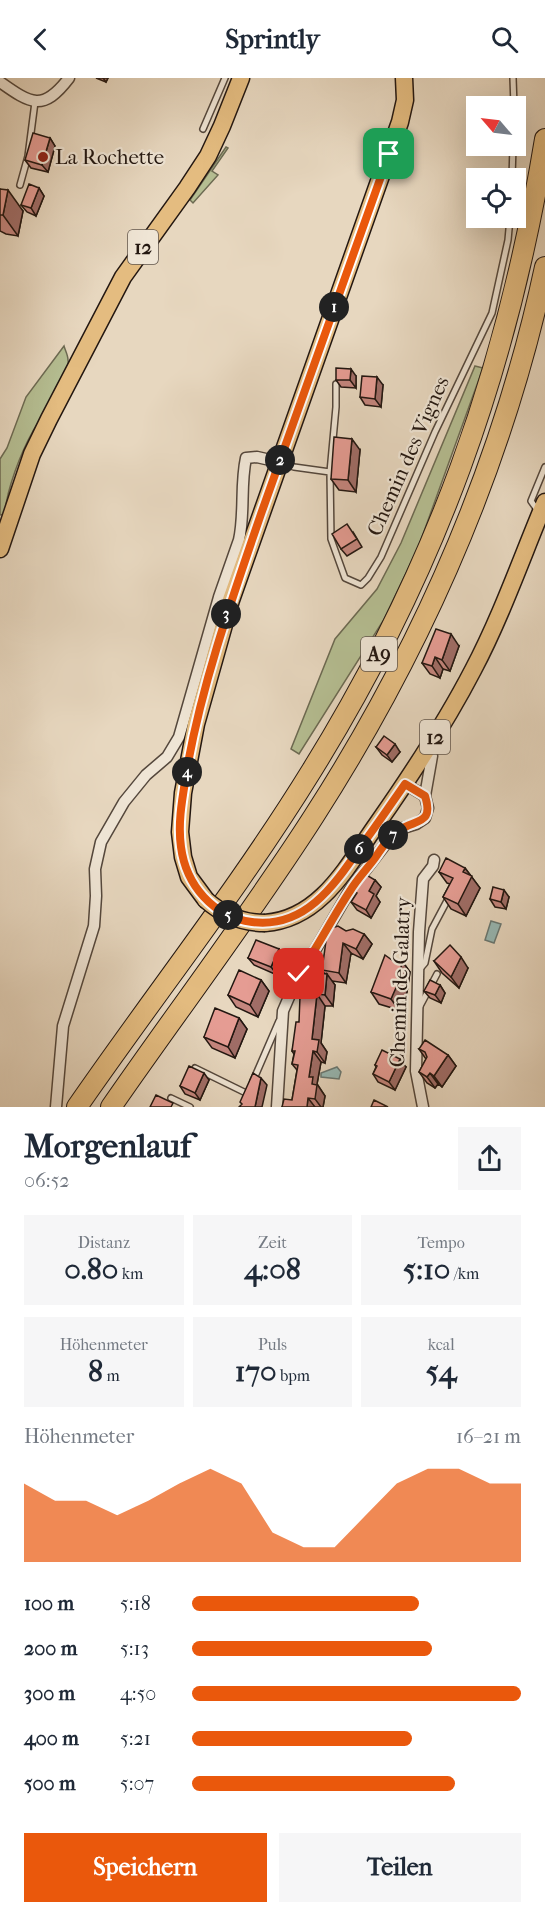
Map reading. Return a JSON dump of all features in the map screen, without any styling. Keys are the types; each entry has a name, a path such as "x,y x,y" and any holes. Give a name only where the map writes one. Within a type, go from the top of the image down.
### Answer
{"highway":[{"name":"A9","path":"77,1107 280,820 345,715 396,620 451,496 492,378 526,244 545,139"},
{"name":"A9","path":"111,1107 314,817 361,740 406,658 460,538 491,457 527,340 545,267"}],"main road":[{"name":"12","path":"0,549 32,454 49,419 123,277 208,156 241,78"},
{"name":"12","path":"404,78 405,100 400,122 218,640 196,724 183,793 180,832 183,857 189,877 206,900 230,916 248,921 265,922 295,916 321,899 349,864 405,784 428,749 474,668 543,508"}],"street":[{"path":"0,82 18,95 34,102 47,100 54,96 69,78"},
{"path":"56,1107 63,1026 94,926 95,868 98,850 107,828 124,802 146,775 167,757 182,729 200,660 239,540 242,522 241,485 246,458 257,457 279,462"},
{"path":"278,1107 283,1011 299,974 350,890 391,837 400,829 416,824 425,818 428,808 425,796 432,756 428,749"},
{"path":"405,784 425,796"},
{"name":"Chemin de Galatry","path":"423,1107 421,1078 416,1071 416,1012 423,879 433,866 434,860"}],"lane":[{"path":"203,129 225,78"},
{"path":"513,78 514,96"},
{"path":"20,184 28,156 34,102"},
{"name":"Chemin des Vignes","path":"336,384 330,472 331,539 345,578 361,585 381,557 435,432 492,313 508,228"},
{"path":"279,462 294,467 330,472"},
{"path":"543,508 531,501 545,466"},
{"path":"418,971 425,963 432,929 451,894"},
{"path":"416,1012 421,1007 437,974"},
{"path":"245,1101 283,1011"},
{"path":"195,1068 248,1094"},
{"path":"171,1098 190,1107"}],"green space":[{"path":"226,147 228,148 212,171 218,175 193,203 190,200"},
{"path":"64,346 68,360 65,377 56,397 28,440 11,483 5,514 0,515 0,459 7,448 26,397"},
{"path":"475,366 483,368 418,548 383,621 299,754 291,749 335,639 377,589 401,543"}],"water":[{"path":"491,921 501,924 494,943 485,940"},
{"path":"337,1067 341,1072 339,1079 321,1077 321,1073"}],"building":[{"path":"33,133 50,138 42,165 25,160"},
{"path":"29,184 39,188 31,208 21,205"},
{"path":"0,189 8,190 3,215 0,215"},
{"path":"336,368 351,369 350,380 336,380"},
{"path":"362,376 377,377 375,399 360,397"},
{"path":"334,437 352,439 348,480 331,479"},
{"path":"347,524 357,539 341,549 332,534"},
{"path":"436,629 451,634 442,660 435,657 432,666 422,663"},
{"path":"384,736 395,744 387,755 376,747"},
{"path":"446,858 465,868 463,872 472,876 458,904 443,897 453,878 439,872"},
{"path":"363,873 375,880 369,891 374,894 366,910 351,902 357,893 354,891"},
{"path":"493,887 504,890 501,902 490,899"},
{"path":"325,926 329,929 338,926 346,931 353,929 364,934 356,949 343,943 339,973 322,970 326,941 320,938"},
{"path":"256,940 279,949 271,967 248,958"},
{"path":"450,945 461,957 451,977 434,961"},
{"path":"385,955 392,960 402,961 399,981 391,999 371,992"},
{"path":"239,970 261,980 250,1005 228,995"},
{"path":"301,971 327,974 325,995 317,994 312,1039 319,1040 317,1052 313,1051 309,1077 313,1077 312,1084 317,1085 315,1099 308,1098 307,1107 282,1107 284,1099 292,1100 298,1065 292,1064 295,1051 292,1051 296,1022 299,1022"},
{"path":"430,980 440,985 435,995 424,991"},
{"path":"215,1008 239,1018 228,1047 204,1037"},
{"path":"425,1040 448,1055 434,1076 430,1073 427,1077 419,1072 427,1057 425,1052 419,1049"},
{"path":"382,1050 400,1059 389,1082 373,1074"},
{"path":"189,1066 204,1073 195,1093 180,1086"},
{"path":"253,1073 261,1078 255,1107 239,1107 242,1104 240,1102"},
{"path":"156,1095 173,1103 171,1107 150,1107"},
{"path":"374,1100 388,1107 371,1107"}],"place":[{"name":"La Rochette","path":"43,157"}],"route":[{"path":"299,974 350,890 391,837 400,829 416,824 425,818 428,808 425,796 405,784 349,864 321,899 295,916 280,921 265,922 248,921 223,913 194,886 185,866 181,845 181,807 196,724 218,640 389,154"}]}
